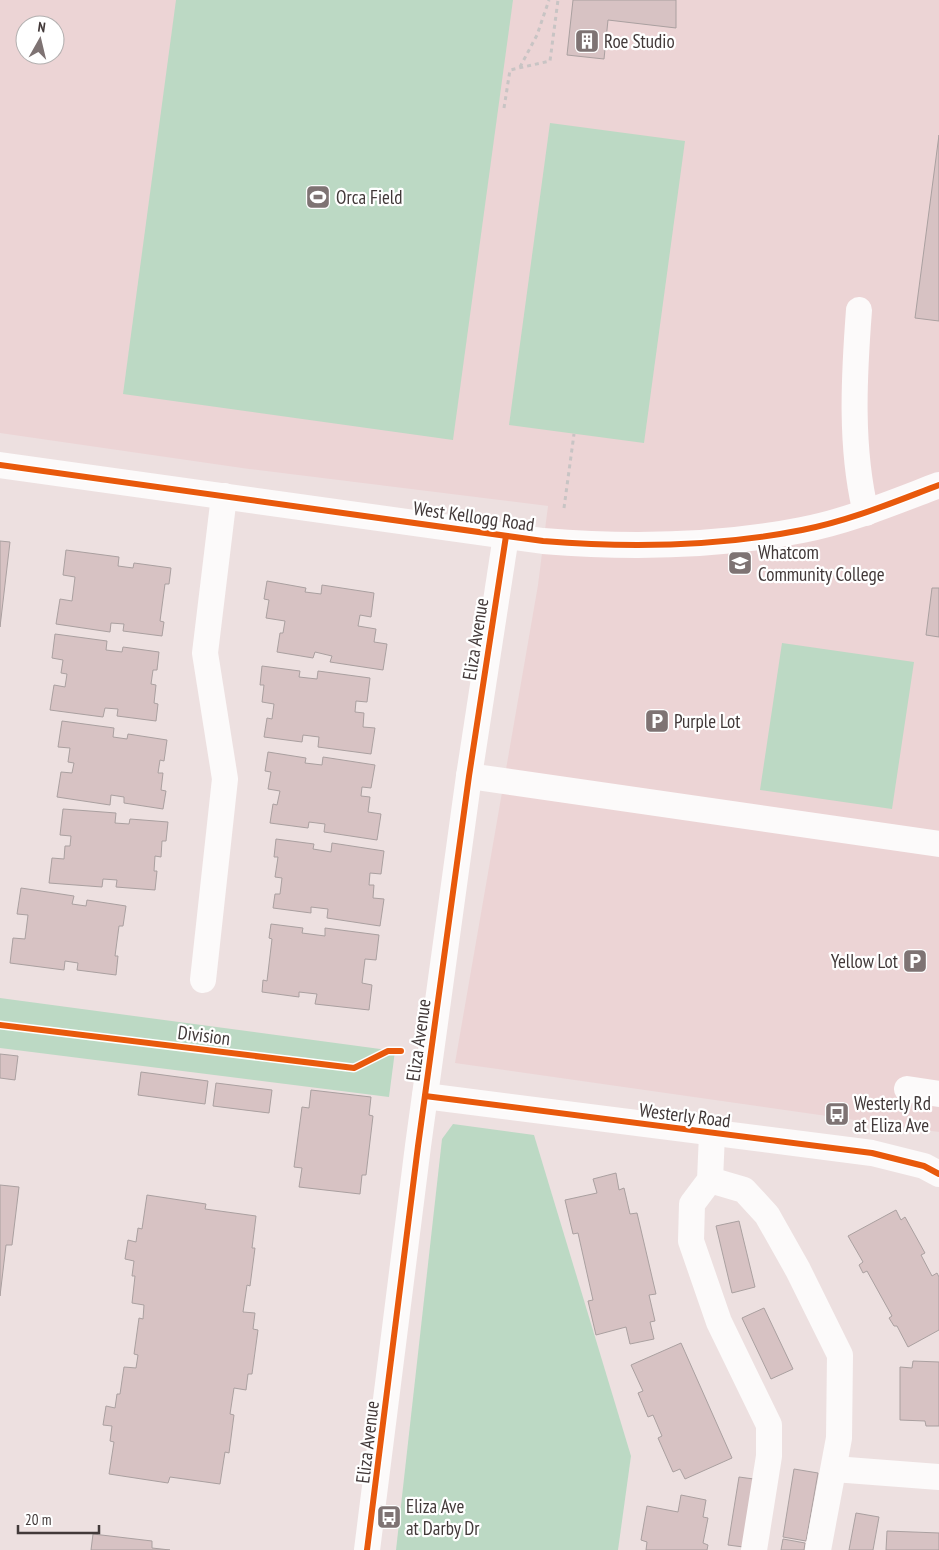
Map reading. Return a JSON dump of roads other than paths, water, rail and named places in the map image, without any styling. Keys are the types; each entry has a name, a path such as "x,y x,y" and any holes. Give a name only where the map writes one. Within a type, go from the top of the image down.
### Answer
{"street":[{"path":"858,310 855,362 858,482 866,513"},
{"name":"West Kellogg Road","path":"0,465 506,536 609,546 676,545 743,540 803,530 866,513 939,485"},
{"path":"203,980 225,779 204,653 224,496"},
{"name":"Eliza Avenue","path":"367,1550 425,1096 469,776 506,536"},
{"path":"469,776 939,844"},
{"path":"907,1089 939,1094"},
{"name":"Westerly Road","path":"425,1096 872,1153 924,1166 939,1174"},
{"path":"712,1134 710,1180 692,1204 691,1241 719,1322 769,1424 770,1456 754,1550"},
{"path":"710,1180 744,1190 767,1214 798,1270 840,1355 840,1438 818,1550"},
{"path":"834,1469 939,1477"}],"place":[{"name":"Roe Studio","path":"587,41"},
{"name":"Orca Field","path":"318,197"},
{"name":"Whatcom Community College","path":"740,563"},
{"name":"Purple Lot","path":"657,721"},
{"name":"Yellow Lot","path":"915,961"},
{"name":"Westerly Rd at Eliza Ave","path":"837,1114"},
{"name":"Eliza Ave at Darby Dr","path":"389,1517"}]}
